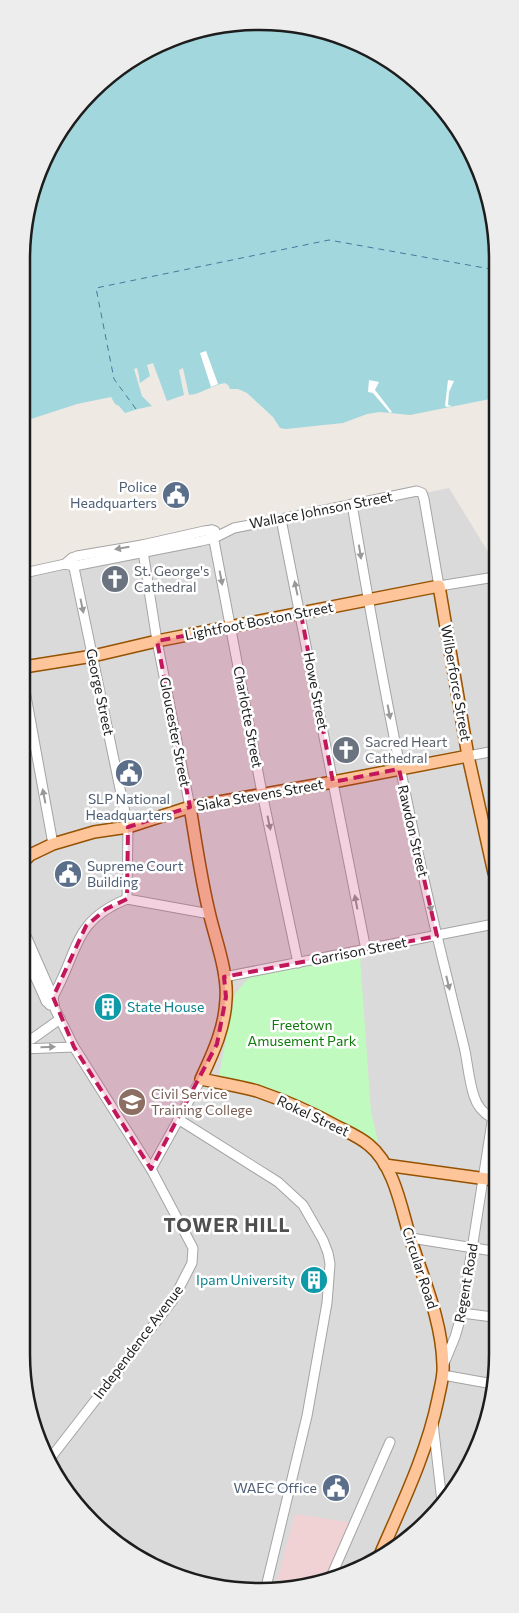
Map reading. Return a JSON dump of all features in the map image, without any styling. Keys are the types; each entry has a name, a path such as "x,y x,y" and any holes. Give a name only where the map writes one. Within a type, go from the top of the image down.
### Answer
{"main road":[{"name":"Lightfoot Boston Street","path":"30,666 93,656 157,641 439,586"},
{"name":"Wilberforce Street","path":"439,586 468,756 489,850"},
{"name":"Siaka Stevens Street","path":"30,855 53,844 94,832 128,827 190,806 333,782 468,756"},
{"name":"Gloucester Street","path":"190,806 224,977 226,997 224,1018 217,1044 201,1079"},
{"name":"Rokel Street","path":"201,1079 255,1091 309,1112 369,1145 379,1154 385,1165"},
{"path":"385,1165 488,1179"},
{"name":"Circular Road","path":"385,1165 396,1190 434,1310 442,1344 443,1370"},
{"name":"Regent Road","path":"433,1422 443,1370"},
{"path":"384,1546 418,1465 433,1422"}],"street":[{"name":"Wallace Johnson Street","path":"30,572 352,504 417,491 422,493"},
{"name":"Wilberforce Street","path":"422,493 439,586"},
{"name":"Rawdon Street","path":"352,504 368,601 400,769 437,936 466,1053 474,1096 479,1108 484,1113 489,1112"},
{"name":"Howe Street","path":"282,519 366,950"},
{"name":"Charlotte Street","path":"215,534 230,628 298,963"},
{"name":"Gloucester Street","path":"143,548 157,641 190,806"},
{"name":"George Street","path":"70,563 93,656 128,827 127,899"},
{"name":"Lightfoot Boston Street","path":"439,586 489,579"},
{"path":"30,719 53,844"},
{"name":"Siaka Stevens Street","path":"468,756 489,752"},
{"path":"49,999 66,969 76,943 86,926 106,909 127,899 210,914"},
{"name":"Garrison Street","path":"224,977 489,925"},
{"path":"30,948 49,999"},
{"path":"30,963 49,999"},
{"name":"Independence Avenue","path":"49,999 74,1046 150,1169 193,1248 192,1263 173,1300 54,1454"},
{"path":"30,1040 60,1019"},
{"path":"30,1048 74,1046"},
{"path":"150,1169 201,1079"},
{"path":"178,1119 278,1182 293,1194 313,1220 328,1253 330,1264 322,1335 307,1416 267,1583"},
{"name":"Regent Road","path":"443,1370 462,1313 472,1249 488,1179 489,1166"},
{"path":"410,1238 489,1251"},
{"path":"462,1313 489,1316"},
{"path":"443,1370 487,1382"},
{"name":"Regent Road","path":"433,1422 444,1490"},
{"path":"334,1571 390,1442"}],"highlighted area":[{"path":"301,614 333,782 399,769 437,936 224,977 226,997 217,1044 151,1169 74,1047 53,997 86,926 106,909 127,899 128,827 190,807 157,641"}],"shaded area":[{"path":"449,488 489,553 489,1369 485,1398 472,1441 450,1481 432,1505 411,1526 387,1544 347,1566 333,1571 304,1579 275,1583 244,1583 215,1579 172,1566 120,1536 97,1516 69,1481 47,1441 42,1427 34,1398 30,1369 30,576"},
{"path":"295,1514 354,1523 335,1570 304,1579 288,1581 277,1580"}],"green space":[{"name":"Freetown Amusement Park","path":"360,957 371,1112 378,1142 326,1113 285,1095 258,1087 218,1081 235,994 250,976"}],"water":[{"path":"244,30 275,30 304,34 333,42 374,61 411,87 442,120 472,172 485,215 489,244 489,399 410,415 380,412 367,414 343,423 286,429 280,428 273,417 247,393 238,389 230,389 225,383 189,395 183,368 179,370 184,395 167,401 153,363 147,365 150,376 140,383 137,368 134,369 142,396 152,406 125,413 115,404 111,397 77,404 30,419 30,244 34,215 42,186 61,145 87,108 120,77 158,54 186,42 215,34"}],"pier":[{"path":"206,351 218,384 211,387 200,353"},
{"path":"369,380 379,382 375,390 392,412 390,413 373,393 368,392"},
{"path":"448,380 454,381 449,392 448,405 452,406 447,407 445,406"}],"ferry route":[{"path":"136,409 114,379 96,288 329,240 489,269"}],"place":[{"name":"Police Headquarters","path":"176,495"},
{"name":"St. George's Cathedral","path":"115,579"},
{"name":"Sacred Heart Cathedral","path":"346,750"},
{"name":"SLP National Headquarters","path":"129,773"},
{"name":"Supreme Court Building","path":"68,874"},
{"name":"State House","path":"108,1007"},
{"name":"Civil Service Training College","path":"132,1102"},
{"name":"Ipam University","path":"314,1280"},
{"name":"WAEC Office","path":"336,1488"}],"district":[{"name":"TOWER HILL","path":"227,1225"}]}
